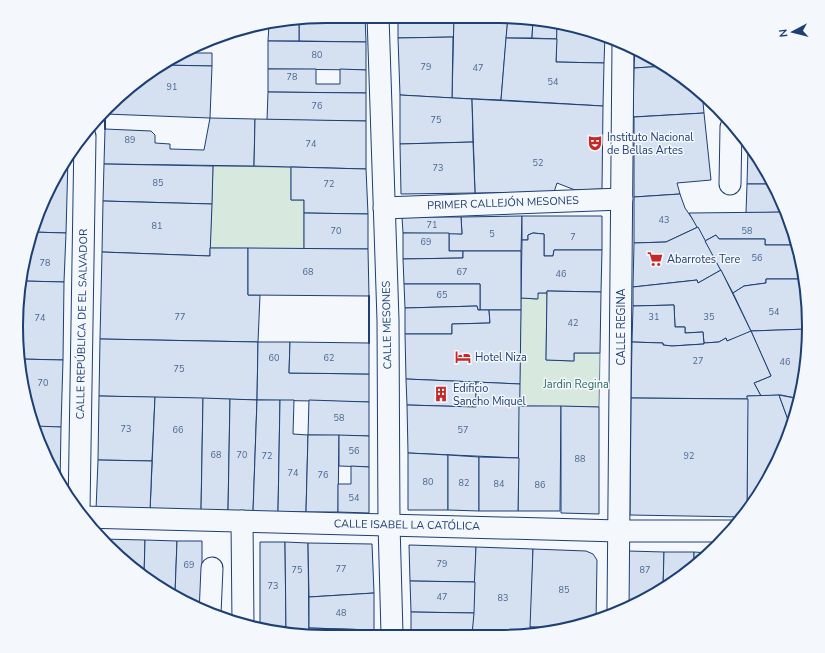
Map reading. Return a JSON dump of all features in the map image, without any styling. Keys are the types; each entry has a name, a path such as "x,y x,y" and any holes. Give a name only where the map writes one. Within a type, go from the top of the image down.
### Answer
{"street":[{"name":"CALLE MESONES","path":"378,23 388,320 389,524 392,630"},
{"name":"CALLE REGINA","path":"618,606 622,49"},
{"path":"730,184 731,131"},
{"name":"CALLE REPÚBLICA DE EL SALVADOR","path":"79,502 85,143"},
{"name":"PRIMER CALLEJÓN MESONES","path":"384,208 622,199"},
{"name":"CALLE ISABEL LA CATÓLICA","path":"91,517 619,531 723,531"},
{"path":"242,521 243,618"},
{"path":"210,607 212,568"}],"green space":[{"path":"213,166 291,167 291,200 304,200 304,249 210,248"},
{"name":"Jardin Regina","path":"538,293 547,293 546,360 574,361 574,353 600,353 599,407 519,406 521,298 537,299"}],"building":[{"path":"365,23 366,42 299,41 299,25"},
{"path":"398,23 454,23 454,37 398,38"},
{"path":"454,23 507,23 501,100 452,98"},
{"path":"507,23 533,25 532,38 506,38"},
{"path":"299,25 299,41 268,41 269,29"},
{"path":"533,25 557,29 557,39 532,38"},
{"path":"557,29 577,33 605,42 604,63 556,62"},
{"path":"453,37 452,98 400,95 398,38"},
{"path":"506,38 557,39 556,62 604,63 603,106 501,100"},
{"path":"268,41 366,42 366,70 268,69"},
{"path":"194,53 212,53 212,66 173,65"},
{"path":"635,55 655,67 634,68"},
{"path":"173,65 212,66 210,118 110,114 126,98 158,74"},
{"path":"655,67 667,74 703,102 704,113 633,117 634,68"},
{"path":"268,69 316,69 316,84 340,84 340,69 366,70 366,93 268,92"},
{"path":"268,92 366,93 366,121 267,120"},
{"path":"400,95 472,99 473,142 400,144"},
{"path":"472,99 603,106 602,189 575,190 557,183 554,192 475,193"},
{"path":"704,113 711,180 677,183 680,194 634,197 634,117"},
{"path":"210,118 255,119 254,166 104,164 105,129 151,131 155,135 155,143 170,144 170,149 204,150"},
{"path":"255,119 366,121 366,169 254,166"},
{"path":"473,142 475,193 401,194 400,144"},
{"path":"748,154 766,184 747,184"},
{"path":"104,164 213,166 212,204 103,201"},
{"path":"291,167 366,169 368,214 304,213 304,200 291,200"},
{"path":"68,169 66,233 38,232 54,192"},
{"path":"747,184 766,184 780,212 746,213"},
{"path":"680,194 685,208 698,227 666,242 634,243 634,197"},
{"path":"103,201 212,204 210,256 102,252"},
{"path":"780,212 791,245 765,245 765,239 719,239 716,235 705,241 689,213"},
{"path":"304,213 368,214 368,249 304,249"},
{"path":"522,216 521,251 449,251 449,233 462,234 461,217"},
{"path":"522,216 602,216 602,250 554,250 553,256 544,256 544,234 533,233 528,235 528,240 522,240"},
{"path":"402,217 461,217 462,234 403,233"},
{"path":"698,227 721,270 698,283 697,280 633,287 634,243 666,242"},
{"path":"38,232 66,233 64,282 27,281 33,248"},
{"path":"403,233 449,233 449,251 463,251 463,258 403,259"},
{"path":"533,233 544,234 544,256 553,256 554,250 602,250 601,292 547,291 547,293 538,293 538,299 521,298 522,240 528,240 528,235"},
{"path":"716,235 719,239 765,239 765,245 791,245 798,279 766,279 766,283 744,286 733,293 705,241"},
{"path":"210,248 248,248 248,295 260,295 258,342 100,339 102,252 210,256"},
{"path":"248,248 368,249 369,296 248,295"},
{"path":"463,251 521,251 521,310 480,310 480,284 404,284 403,259 463,258"},
{"path":"721,270 751,331 744,335 727,341 726,338 719,342 704,343 703,332 685,333 685,327 675,327 674,305 633,306 633,287 697,280 698,283"},
{"path":"766,279 798,279 802,329 751,331 733,293 744,286 766,283"},
{"path":"27,281 64,282 63,360 25,359 23,326"},
{"path":"404,284 480,284 480,310 478,310 477,306 405,308"},
{"path":"547,291 601,292 600,353 574,353 574,361 546,360"},
{"path":"674,305 675,327 685,327 685,333 703,332 704,344 672,346 663,345 663,343 632,342 633,306"},
{"path":"477,306 478,310 489,310 490,323 452,324 452,334 405,334 405,308"},
{"name":"Hotel Niza","path":"489,310 521,310 520,384 406,379 405,334 452,334 452,324 490,323"},
{"path":"802,329 799,366 794,398 781,395 761,396 754,383 771,376 751,331"},
{"path":"751,331 771,376 754,383 761,396 747,396 748,399 631,398 632,342 663,343 663,345 672,346 704,344 719,342 726,338 727,341"},
{"path":"100,339 258,342 257,400 99,396"},
{"path":"258,342 290,342 289,373 369,374 369,402 257,400"},
{"path":"290,342 369,343 369,374 289,373"},
{"path":"25,359 63,360 61,427 40,428 33,405"},
{"name":"Edificio Sancho Miquel","path":"406,379 476,382 476,407 407,405"},
{"path":"476,382 520,384 519,458 408,453 407,405 476,407"},
{"path":"779,395 788,419 771,461 747,500 747,396"},
{"path":"779,395 794,398 788,419"},
{"path":"99,396 155,397 152,461 98,460"},
{"path":"155,397 203,398 201,511 150,511"},
{"path":"203,398 230,399 228,511 201,511"},
{"path":"631,398 748,399 747,500 735,517 630,515"},
{"path":"230,399 257,400 253,512 228,511"},
{"path":"257,400 280,400 278,512 253,512"},
{"path":"280,400 294,400 293,434 308,435 306,512 278,512"},
{"path":"309,400 369,402 369,436 308,435"},
{"path":"519,406 561,406 560,511 518,511"},
{"path":"561,406 599,407 599,514 561,513"},
{"path":"40,426 61,427 60,472 54,461"},
{"path":"308,435 339,435 338,512 306,512"},
{"path":"339,435 369,436 369,467 339,466"},
{"path":"408,453 448,455 448,510 408,510"},
{"path":"448,455 479,457 479,511 448,510"},
{"path":"479,457 519,458 518,511 479,511"},
{"path":"98,460 152,461 150,511 96,510"},
{"path":"351,466 369,467 369,513 338,512 338,484 351,484"},
{"path":"110,539 145,540 144,569 126,555"},
{"path":"145,540 177,541 175,589 144,569"},
{"path":"177,541 202,541 202,603 175,589"},
{"path":"260,542 285,542 286,627 260,623"},
{"path":"285,542 308,543 309,629 286,627"},
{"path":"308,543 372,544 374,593 309,597"},
{"path":"409,545 476,547 475,582 410,581"},
{"path":"476,547 533,549 531,628 472,630"},
{"path":"533,549 586,551 593,554 597,560 596,614 558,624 530,627"},
{"path":"628,551 664,552 663,581 628,601"},
{"path":"664,552 694,552 694,559 663,581"},
{"path":"694,552 702,552 699,555 694,559"},
{"path":"410,581 475,582 474,613 411,612"},
{"path":"374,593 374,630 309,628 309,597"},
{"path":"411,612 474,613 472,630 411,630"},
{"path":"309,628 374,630 326,630"}],"wall":[{"path":"105,119 105,129"},
{"path":"369,296 369,343"}],"place":[{"name":"Instituto Nacional de Bellas Artes","path":"595,143"},
{"name":"Abarrotes Tere","path":"655,259"},
{"name":"Hotel Niza","path":"463,357"},
{"name":"Edificio Sancho Miquel","path":"441,394"}]}
